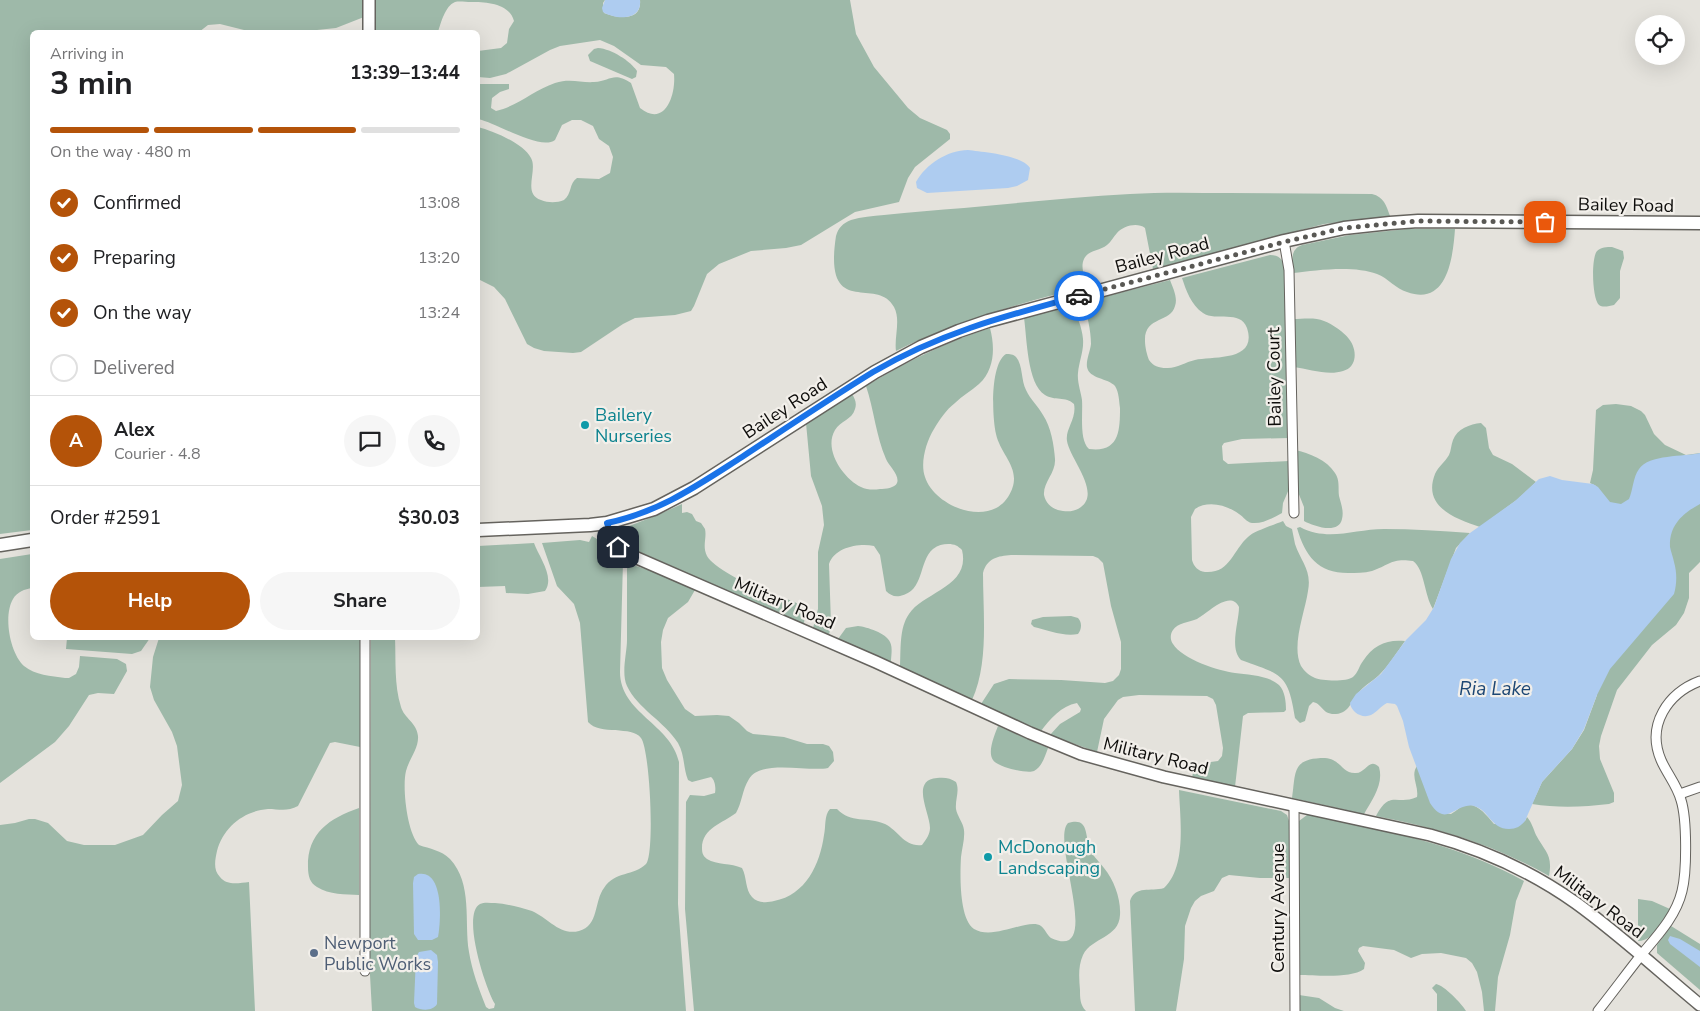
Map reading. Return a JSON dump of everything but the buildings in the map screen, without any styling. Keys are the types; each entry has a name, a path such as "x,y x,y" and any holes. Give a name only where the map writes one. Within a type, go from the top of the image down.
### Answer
{"main road":[{"name":"Bailey Road","path":"480,530 590,525 607,523 648,511 680,496 861,380 903,356 941,338 999,317 1284,242 1344,228 1405,222 1700,223"},
{"path":"0,544 30,540"}],"street":[{"path":"369,0 369,30"},
{"name":"Bailey Court","path":"1284,242 1289,270 1294,513"},
{"name":"Military Road","path":"607,523 615,544 630,555 870,660 1055,744 1140,772 1435,836 1493,857 1533,876 1570,899 1700,1005"},
{"path":"365,640 365,971"},
{"path":"1598,1011 1672,916 1682,891 1685,874 1683,809 1680,794 1660,758 1657,741 1658,724 1664,709 1672,698 1685,688 1700,681"},
{"path":"1680,794 1700,787"},
{"name":"Century Avenue","path":"1294,805 1295,1011"}],"green space":[{"path":"0,0 364,0 364,17 336,28 317,30 244,30 220,24 208,25 202,30 30,30 30,530 0,534"},
{"path":"374,0 605,0 603,3 604,13 628,17 637,12 640,7 640,0 850,0 856,34 874,67 908,108 920,118 947,130 950,134 950,139 915,167 908,178 899,202 855,212 801,245 751,251 719,264 707,274 691,311 675,315 635,318 581,352 544,351 527,344 505,299 494,287 480,280 480,128 507,138 527,153 533,163 532,193 535,197 547,202 555,202 567,198 574,180 577,178 599,179 610,173 613,157 609,146 599,139 593,126 581,120 572,120 562,125 555,140 539,142 480,120 480,84 509,84 509,89 500,92 492,98 491,108 496,111 504,109 555,83 566,81 594,82 616,77 631,83 640,108 649,113 656,114 662,112 671,99 674,74 666,67 641,65 614,46 600,40 560,46 506,74 490,78 480,77 480,51 501,48 507,43 509,29 514,21 507,10 490,3 455,2 446,11 439,30 374,30"},
{"path":"598,48 615,53 625,60 637,71 636,77 632,79 590,61 588,55"},
{"path":"1154,193 1372,194 1382,199 1390,216 1324,224 1153,269 1145,228 1138,225 1126,227 1108,244 1091,252 1084,259 1082,265 1087,286 1038,299 966,322 896,351 897,317 894,307 886,298 876,294 854,291 844,287 837,278 834,262 836,236 843,224 867,217 1109,195"},
{"path":"1407,229 1455,229 1450,265 1446,276 1440,286 1432,292 1421,295 1407,292 1381,276 1368,271 1335,269 1293,273 1293,253 1302,245 1350,235"},
{"path":"1604,247 1612,247 1623,251 1624,258 1620,271 1620,298 1614,305 1602,306 1599,305 1595,295 1593,278 1595,255 1597,251"},
{"path":"1270,255 1280,258 1285,268 1289,438 1242,439 1224,443 1222,446 1223,460 1228,464 1289,461 1289,489 1283,503 1282,513 1260,523 1247,521 1241,515 1223,506 1211,504 1195,509 1191,517 1192,560 1197,568 1205,572 1213,572 1220,569 1226,565 1243,542 1251,535 1283,521 1286,526 1292,529 1297,550 1308,577 1308,591 1297,649 1298,658 1305,671 1313,677 1323,680 1350,679 1356,674 1367,655 1376,647 1386,642 1405,641 1384,669 1362,689 1344,711 1331,714 1313,702 1309,706 1305,721 1300,723 1295,718 1289,692 1280,677 1241,660 1237,655 1235,642 1239,607 1235,602 1230,601 1218,604 1197,619 1177,626 1172,632 1171,637 1172,642 1178,649 1192,659 1220,670 1269,679 1283,690 1286,704 1284,712 1248,713 1243,716 1235,787 1192,778 1196,764 1218,761 1222,756 1223,748 1216,705 1213,699 1207,696 1139,695 1123,697 1118,700 1104,719 1097,752 1050,735 1060,724 1080,712 1081,709 1077,703 1061,710 1041,731 981,704 994,684 1009,679 1105,683 1113,681 1119,675 1121,669 1121,642 1111,606 1103,563 1093,556 1011,555 997,557 987,564 983,573 983,654 981,670 972,700 900,667 901,639 906,620 916,606 944,588 959,573 963,562 962,550 956,546 944,544 933,549 925,561 914,588 900,596 889,594 886,591 880,555 874,546 861,545 842,550 832,558 829,564 831,624 829,635 813,628 818,609 818,552 824,525 822,506 811,476 806,423 852,394 856,407 849,418 835,430 832,438 833,455 848,478 863,488 875,490 894,486 898,480 887,462 877,432 866,386 926,353 990,328 993,350 988,372 979,384 949,409 934,429 925,453 923,465 925,477 930,487 939,497 962,509 975,512 988,511 999,506 1008,497 1013,487 1013,471 996,434 993,404 997,368 1006,354 1011,354 1018,360 1026,390 1046,420 1052,436 1055,464 1044,490 1046,501 1056,509 1065,511 1075,510 1086,501 1088,493 1083,475 1067,441 1074,414 1074,404 1067,400 1049,397 1039,389 1031,371 1024,318 1072,305 1083,339 1078,376 1082,400 1084,440 1089,449 1106,448 1116,439 1118,432 1120,417 1119,397 1112,383 1088,371 1087,362 1091,339 1084,302 1170,280 1176,296 1173,311 1153,323 1146,333 1146,348 1151,362 1159,367 1170,368 1195,360 1232,355 1246,347 1249,339 1244,322 1233,317 1214,316 1203,313 1192,302 1182,278"},
{"path":"1293,319 1320,320 1331,324 1341,331 1354,348 1355,357 1351,366 1343,371 1331,373 1294,367"},
{"path":"1603,405 1631,406 1641,411 1645,415 1654,434 1665,445 1686,455 1700,453 1700,562 1689,573 1689,598 1684,613 1676,625 1652,645 1617,690 1599,746 1600,759 1614,793 1614,802 1570,807 1532,804 1542,782 1572,749 1584,730 1597,695 1596,486 1590,483 1593,470 1596,410"},
{"path":"1481,423 1486,428 1489,448 1493,455 1512,464 1536,482 1518,499 1480,527 1461,520 1444,510 1437,503 1433,495 1432,485 1436,471 1449,455 1455,436 1464,428"},
{"path":"1295,450 1312,455 1323,461 1332,468 1337,476 1343,513 1340,524 1336,527 1325,528 1304,521 1304,507 1298,492"},
{"path":"682,504 682,513 692,514 696,521 701,523 705,529 705,549 711,561 745,583 799,604 805,611 804,624 633,549 623,542 621,535 624,528"},
{"path":"1300,527 1321,534 1342,534 1384,529 1470,533 1456,548 1433,609 1420,570 1413,561 1395,561 1363,573 1329,570 1314,561 1309,555 1300,538 1297,528"},
{"path":"592,536 623,561 620,672 622,686 628,698 666,738 674,749 679,762 678,904 686,1011 372,1011 370,975 371,640 395,640 396,681 399,699 403,711 417,731 418,736 417,745 407,767 405,778 406,810 411,831 419,845 447,856 457,869 462,880 465,892 470,959 486,1007 489,1009 494,1008 495,1004 481,969 474,936 473,922 475,911 480,904 495,903 523,908 538,914 560,929 572,932 579,931 590,924 601,893 608,883 646,864 649,856 651,823 649,781 644,746 637,734 600,729 588,722 580,623 574,604 557,586 542,543 580,540 589,542"},
{"path":"534,543 547,573 548,585 545,591 528,594 506,593 505,586 480,587 480,546"},
{"path":"30,554 30,588 21,591 13,599 10,606 8,624 15,652 24,666 43,675 69,678 76,674 80,656 117,659 126,664 127,671 114,694 98,693 89,695 69,726 55,742 0,783 0,559"},
{"path":"627,563 695,590 688,602 668,618 661,642 662,668 667,680 685,709 695,716 729,716 753,734 784,737 807,744 823,744 829,746 833,752 834,761 828,768 774,768 764,769 755,773 747,783 736,813 714,827 705,836 702,848 706,858 711,861 742,868 748,891 757,900 768,902 785,898 795,892 810,877 819,857 827,814 830,809 837,809 848,817 872,820 885,824 911,844 922,845 928,837 930,828 923,798 925,785 929,780 947,778 956,782 957,785 956,809 964,830 961,857 961,885 963,906 969,924 974,929 982,932 991,932 1035,924 1041,926 1051,938 1066,941 1074,933 1075,917 1064,834 1068,823 1079,822 1086,831 1091,852 1108,873 1114,884 1120,909 1118,923 1115,928 1092,944 1081,959 1079,972 1080,999 1086,1011 694,1011 685,909 686,802 690,795 704,796 715,793 715,787 711,777 692,782 688,780 682,752 678,743 666,728 638,702 625,681"},
{"path":"1071,616 1078,618 1080,621 1081,628 1078,634 1056,633 1034,627 1031,624 1032,620 1043,617"},
{"path":"858,626 876,631 888,639 891,647 891,662 838,639 846,628"},
{"path":"67,640 149,640 141,651 132,654 66,649"},
{"path":"158,640 360,640 360,747 335,742 330,743 298,806 287,810 259,810 242,817 229,828 217,851 215,868 223,880 233,883 249,882 255,1011 0,1011 0,825 35,819 48,823 67,841 84,845 115,845 143,835 178,801 182,785 177,746 172,732 154,700 150,687 153,657"},
{"path":"998,726 1048,748 1043,761 1037,769 1030,772 1019,771 1000,765 993,760 991,748"},
{"path":"1325,758 1335,761 1351,773 1362,771 1373,764 1379,767 1379,786 1364,814 1292,798 1295,774 1301,764 1314,759"},
{"path":"1417,766 1428,796 1441,813 1451,814 1461,807 1471,805 1480,809 1494,824 1525,821 1527,817 1549,858 1549,876 1527,864 1465,839 1422,826 1376,816 1381,808 1390,800 1404,800 1417,797 1414,774"},
{"path":"1179,790 1281,811 1287,815 1289,821 1290,878 1229,875 1222,878 1214,891 1201,896 1195,901 1185,926 1184,959 1176,1011 1135,1011 1130,901 1132,896 1140,891 1164,888 1171,879 1179,855 1181,828"},
{"path":"359,808 359,895 338,894 322,890 311,881 309,876 308,867 311,845 322,828 348,812"},
{"path":"1307,815 1324,817 1441,846 1483,861 1524,881 1516,901 1510,935 1498,977 1495,1011 1484,1011 1477,972 1472,963 1466,958 1441,953 1422,954 1411,958 1394,950 1363,946 1358,951 1365,963 1364,969 1358,972 1333,976 1299,975 1298,829 1299,821"},
{"path":"1638,899 1652,901 1670,909 1653,934 1648,938 1638,941"},
{"path":"1671,926 1700,944 1700,990 1657,953 1657,945"},
{"path":"1436,984 1448,991 1466,1011 1437,1011 1437,994 1432,988"},
{"path":"1299,995 1319,998 1344,1011 1299,1011"}],"water":[{"path":"605,0 640,0 640,7 637,12 627,17 608,15 603,12 602,8"},
{"path":"968,150 1002,155 1019,160 1030,168 1028,180 1008,188 927,193 917,188 916,182 920,175 938,159 953,152"},
{"name":"Ria Lake","path":"1700,453 1700,504 1688,511 1678,521 1670,539 1676,574 1674,594 1610,669 1597,695 1584,729 1572,749 1542,782 1525,821 1518,827 1503,828 1474,806 1467,806 1451,813 1441,814 1430,803 1409,747 1403,721 1397,706 1387,703 1371,715 1364,716 1355,712 1350,703 1356,694 1381,674 1406,640 1426,620 1434,607 1451,559 1460,543 1470,533 1515,501 1539,479 1550,476 1562,480 1593,484 1598,487 1610,502 1621,504 1629,499 1635,476 1644,464 1658,458"},
{"path":"418,874 426,875 433,879 437,888 440,920 438,937 432,940 418,940 414,934 413,883 414,877"},
{"path":"1670,936 1680,939 1700,951 1700,967 1670,944 1668,940"},
{"path":"431,950 437,955 438,962 437,1004 427,1010 415,1007 414,1003 416,957 419,952"}],"way so far":[{"path":"1079,296 1344,228 1418,221 1545,222"}],"place":[{"name":"Bailery Nurseries","path":"585,425"},
{"name":"McDonough Landscaping","path":"988,857"},
{"name":"Newport Public Works","path":"314,953"}],"route":[{"path":"618,547 612,538 607,523 648,511 680,496 829,399 894,360 968,327 1079,296"}]}
